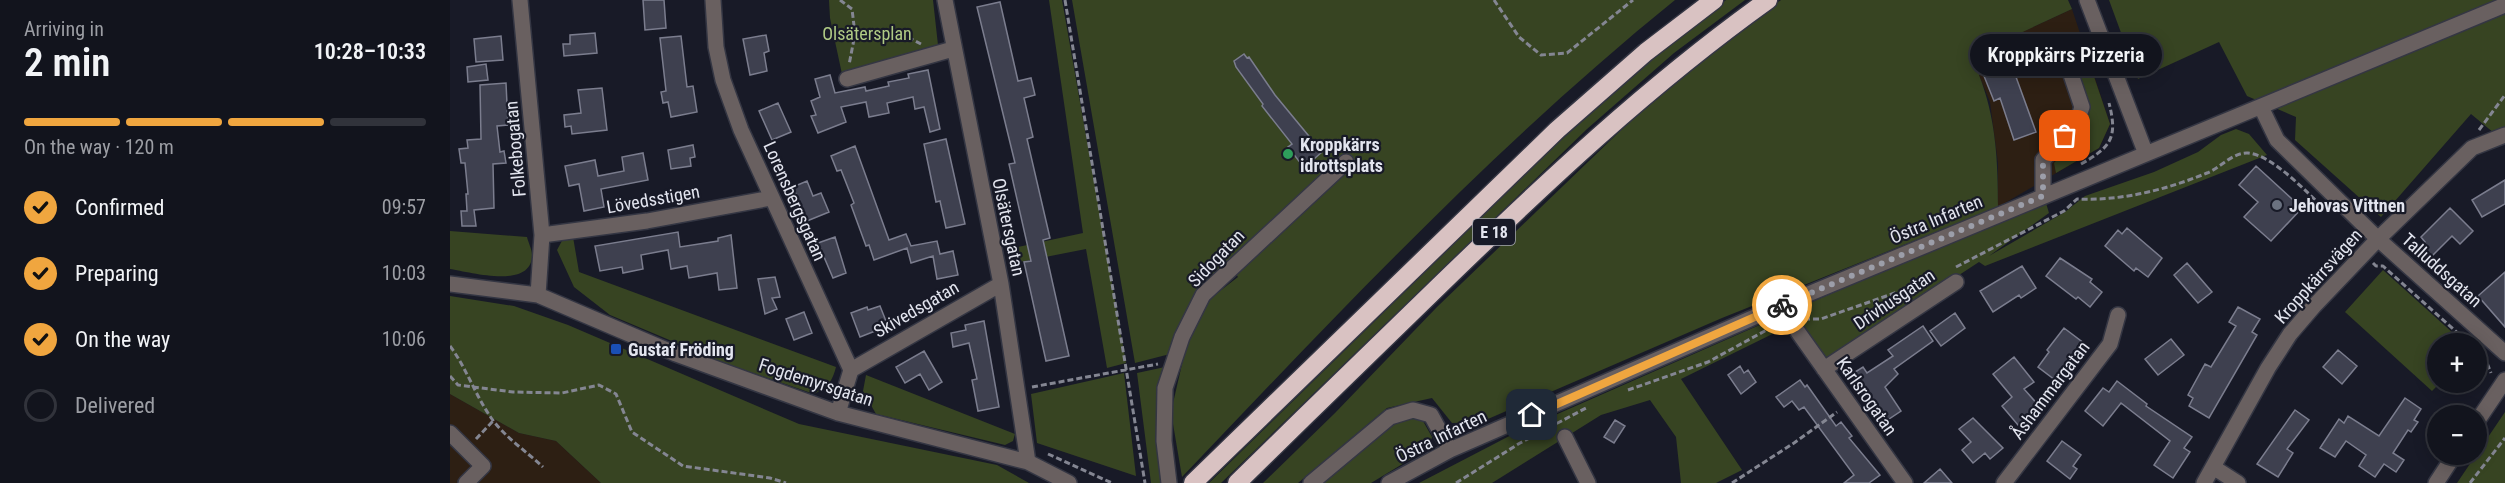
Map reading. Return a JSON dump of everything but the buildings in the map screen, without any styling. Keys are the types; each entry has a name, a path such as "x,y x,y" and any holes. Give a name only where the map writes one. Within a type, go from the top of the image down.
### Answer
{"highway":[{"name":"E 18","path":"1192,483 1557,130 1646,52 1714,0"},
{"name":"E 18","path":"1237,483 1500,226 1586,147 1670,73 1768,0"}],"street":[{"name":"Folkebogatan","path":"520,0 542,235 538,295"},
{"name":"Lorensbergsgatan","path":"713,0 716,47 723,80 741,130 851,370"},
{"name":"Olsätersgatan","path":"945,0 952,49 1001,284 1028,462"},
{"path":"2087,0 2146,154"},
{"name":"Östra Infarten","path":"1389,483 1450,450 1789,302 2505,5"},
{"path":"2043,196 2043,160 2076,125 2082,107 2064,54 2102,39"},
{"path":"848,79 952,49"},
{"name":"Talluddsgatan","path":"2261,106 2277,140 2378,239 2505,353"},
{"name":"Kroppkärrsvägen","path":"2204,483 2268,368 2290,334 2314,306 2378,239 2472,148 2505,135"},
{"name":"Sidogatan","path":"1169,483 1164,441 1165,388 1182,337 1203,295 1346,162"},
{"name":"Lövedsstigen","path":"542,235 647,221 771,198"},
{"name":"Drivhusgatan","path":"1824,369 1953,276"},
{"name":"Fogdemyrsgatan","path":"450,284 538,295 676,354 838,413 1028,462 1069,483"},
{"name":"Skivedsgatan","path":"851,370 1001,284"},
{"name":"Åshammargatan","path":"2004,483 2110,344 2118,315"},
{"name":"Karlsrogatan","path":"1798,325 1824,369 1905,483"},
{"path":"838,413 851,370"},
{"path":"2487,406 2502,384"},
{"path":"1311,483 1390,417 1413,410 1431,415 1450,450"},
{"path":"450,434 483,465 466,483"},
{"path":"1565,437 1588,483"},
{"path":"2436,483 2448,465"},
{"path":"2212,467 2238,483"}],"path":[{"path":"840,0 852,9 855,34 850,50 848,79"},
{"path":"1065,0 1145,483"},
{"path":"1494,0 1519,37 1541,55 1567,54 1633,0"},
{"path":"900,33 917,41 929,55"},
{"path":"2472,148 2481,125 2505,95"},
{"path":"1953,276 2064,211 2077,199 2102,200 2138,195 2209,172 2242,154 2250,153 2274,165 2331,215"},
{"path":"2364,254 2376,266 2383,266 2458,333"},
{"path":"1798,325 1918,286 1939,276"},
{"path":"1622,392 1708,362 1779,323"},
{"path":"450,346 464,366 471,387 493,421 543,467"},
{"path":"1018,390 1174,361"},
{"path":"2487,363 2492,374 2489,381 2502,384"},
{"path":"450,376 458,385 513,392 562,393 599,385 616,394 632,432 683,466 770,478 786,483"},
{"path":"1732,483 1849,404"},
{"path":"1456,483 1520,443 1592,405"},
{"path":"467,449 493,421"},
{"path":"2470,483 2505,438"},
{"path":"1026,444 1112,483"}],"shaded area":[{"path":"2072,9 2110,124 2099,148 1998,207 1998,163 1990,102 1979,75 1993,68 1985,49"},
{"path":"450,394 519,433 556,441 601,483 450,483"}],"green space":[{"name":"Olsätersplan","path":"829,0 933,0 938,45 930,50 842,74 830,18"},
{"path":"1049,0 1062,0 1126,363 1107,368 1086,249 1020,262 1018,247 1083,233"},
{"path":"1072,0 1675,0 1609,55 1482,170 1360,291 1182,477 1171,412 1185,351 1207,301 1238,277 1228,262 1170,354 1135,363"},
{"path":"1726,0 1745,0 1674,53 1587,129 1221,483 1209,483 1551,149 1648,63"},
{"path":"1781,0 2068,0 2072,9 1986,49 1993,68 1979,75 1989,107 1995,140 1998,207 1722,318 1481,422 1452,423 1432,398 1387,408 1298,483 1263,483 1335,413 1437,307 1669,84"},
{"path":"2109,0 2505,0 2505,128 2494,133 2471,114 2381,217 2295,140 2296,117 2247,96 2219,42 2138,79"},
{"path":"2086,53 2110,124 2099,148 2056,173 2054,163 2077,135 2086,115 2082,93 2070,60"},
{"path":"2236,129 2249,134 2267,155 1985,266 1979,262 1829,360 1795,323 1681,379 1742,470 1716,483 1681,483 1676,437 1650,400 1601,415 1492,483 1419,483 1519,431 1846,287 2046,203 2049,213 1989,256 2065,212 2085,196 2154,172 2198,152 2221,135"},
{"path":"450,231 527,237 532,253 529,266 522,272 511,276 485,275 450,269"},
{"path":"573,237 579,272 836,367 831,380 814,394 724,363 610,315 574,287 557,250 563,239"},
{"path":"2383,270 2453,333 2427,333 2427,386 2345,312"},
{"path":"450,296 514,306 568,325 799,424 997,465 1029,483 601,483 556,441 519,433 450,394"},
{"path":"1165,367 1163,483 1151,483 1137,373"},
{"path":"1124,373 1136,476 1037,443 1031,394"},
{"path":"866,375 1015,434 1013,441 1005,445 876,414 863,391"},
{"path":"2505,412 2505,483 2457,483 2469,465 2487,465 2487,439"},
{"path":"1412,416 1423,421 1432,437 1429,448 1371,483 1318,483 1387,427"}],"way so far":[{"path":"1782,305 2043,196 2043,160 2065,136"}],"place":[{"name":"Kroppkärrs Pizzeria","path":"2065,136"},
{"name":"Kroppkärrs idrottsplats","path":"1288,154"},
{"name":"Jehovas Vittnen","path":"2277,205"},
{"name":"Gustaf Fröding","path":"616,349"}],"route":[{"path":"1532,415 1782,305"}]}
